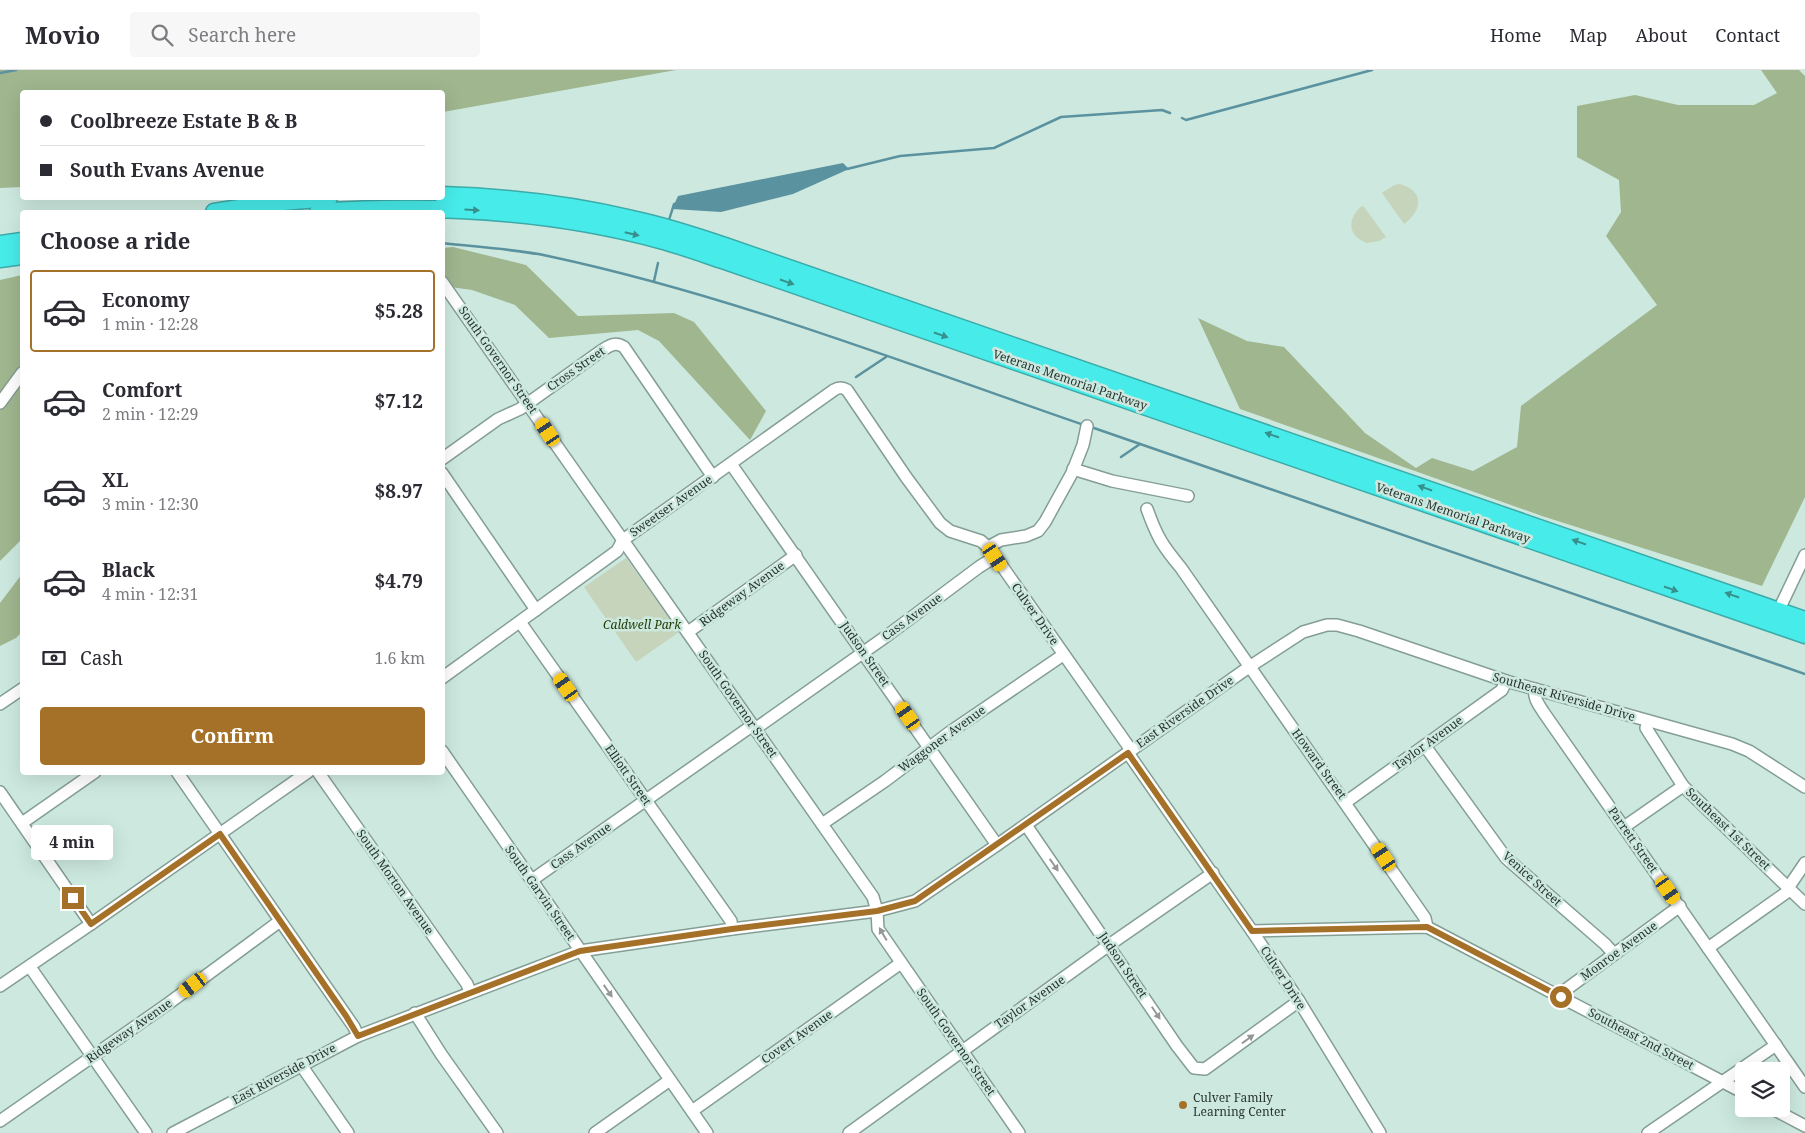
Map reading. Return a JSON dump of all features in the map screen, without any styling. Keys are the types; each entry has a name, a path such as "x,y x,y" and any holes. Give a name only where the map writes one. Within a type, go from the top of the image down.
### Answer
{"highway":[{"name":"Veterans Memorial Parkway","path":"445,195 504,198 560,205 671,228 1775,617 1805,635"},
{"path":"227,210 305,200"},
{"name":"Veterans Memorial Parkway","path":"351,210 410,208 504,213 583,223 660,240 1775,617 1805,620"},
{"path":"0,244 20,242"},
{"path":"0,259 20,256"}],"street":[{"name":"South Governor Street","path":"445,286 529,403 873,897 877,911 878,929 1019,1133"},
{"name":"Cross Street","path":"445,457 498,419 520,409 611,345 617,344 624,347 713,477"},
{"path":"0,402 20,376"},
{"name":"Sweetser Avenue","path":"445,675 617,551 623,540 839,387 847,390 853,400"},
{"name":"Culver Drive","path":"853,400 940,523 950,531 981,541 988,547 1299,1001 1380,1133"},
{"path":"988,547 1000,540 1026,536 1038,531 1045,522 1073,470 1083,445 1087,426"},
{"name":"Judson Street","path":"731,464 997,845"},
{"path":"1073,470 1112,481 1188,496"},
{"path":"445,477 536,610"},
{"name":"Howard Street","path":"1147,509 1163,547 1181,568 1346,802 1426,918 1427,927"},
{"name":"Ridgeway Avenue","path":"688,632 796,555"},
{"path":"1775,617 1805,555"},
{"name":"Cass Avenue","path":"532,880 863,652 995,557"},
{"name":"Elliott Street","path":"520,622 731,920 732,929"},
{"name":"Southeast Riverside Drive","path":"1316,628 1337,625 1359,630 1506,681 1740,747 1764,760 1805,787"},
{"name":"East Riverside Drive","path":"173,1133 358,1036 580,951 732,929 877,911 915,901 1026,825 1249,666 1302,632 1316,628"},
{"name":"Waggoner Avenue","path":"822,824 1017,685 1063,655"},
{"name":"Taylor Avenue","path":"1346,802 1502,690 1506,681"},
{"name":"Parrett Street","path":"1535,689 1534,694 1544,713 1805,1087"},
{"path":"0,704 20,690"},
{"name":"Southeast 1st Street","path":"1648,721 1646,728 1683,786 1805,904"},
{"name":"Venice Street","path":"1425,746 1506,858 1614,954"},
{"name":"South Garvin Street","path":"445,755 707,1133"},
{"path":"22,823 91,775"},
{"path":"179,775 350,1020 358,1036"},
{"path":"0,986 30,967 304,775"},
{"name":"South Morton Avenue","path":"320,775 462,977 470,992"},
{"path":"1624,827 1683,786"},
{"path":"0,792 91,924"},
{"name":"Judson Street","path":"1026,825 1194,1068 1201,1070 1208,1067 1299,1001"},
{"path":"1708,948 1789,889 1805,863"},
{"name":"Taylor Avenue","path":"849,1133 863,1129 962,1051 1212,873"},
{"name":"Monroe Avenue","path":"1561,997 1564,991 1680,906"},
{"name":"Ridgeway Avenue","path":"0,1121 280,921"},
{"name":"Southeast 2nd Street","path":"1252,931 1427,927 1735,1089"},
{"name":"Covert Avenue","path":"692,1111 901,963"},
{"path":"30,967 146,1133"},
{"path":"415,1013 441,1054 497,1133"},
{"path":"1648,1133 1776,1045"},
{"path":"301,1065 348,1133"},
{"path":"595,1133 670,1080"},
{"path":"1788,1117 1805,1126"},
{"path":"0,1126 4,1133"}],"green space":[{"path":"0,70 676,70 445,112 445,90 20,90 20,187 0,188"},
{"path":"1761,70 1799,70 1805,76 1805,497 1762,586 1542,516 1240,409 1198,318 1247,341 1284,347 1365,433 1416,468 1432,458 1473,471 1517,447 1521,406 1657,305 1606,236 1621,212 1619,180 1577,157 1577,106 1635,95 1678,105 1754,105 1777,93"},
{"path":"1400,184 1414,191 1418,202 1414,213 1404,224 1382,193 1394,185"},
{"path":"1362,206 1386,237 1379,241 1367,243 1356,236 1351,226 1352,221"},
{"path":"453,247 526,265 578,316 674,313 694,322 766,411 750,440 659,341 638,330 549,338 515,305 472,290 450,287 445,293 445,248"},
{"path":"20,275 20,541 0,561 0,280"},
{"name":"Caldwell Park","path":"626,558 679,632 636,662 584,587"},
{"path":"20,577 20,634 0,646 0,603"}],"water":[{"path":"843,163 849,169 793,194 721,212 672,209 678,196"}],"waterway":[{"path":"0,73 16,70"},
{"path":"1182,118 1186,120 1372,70"},
{"path":"847,169 900,156 994,148 1061,117 1162,110 1170,113"},
{"path":"669,220 674,204 678,204"},
{"path":"445,243 548,256 684,290 818,332 1084,425"},
{"path":"654,281 658,263"},
{"path":"856,377 886,357"},
{"path":"1091,427 1805,674"},
{"path":"1121,457 1140,444"}],"place":[{"name":"Culver Family Learning Center","path":"1183,1105"}],"route":[{"path":"73,898 91,924 220,834 354,1027 358,1036 580,951 732,929 877,911 915,901 1128,753 1252,931 1427,927 1561,997"}]}
